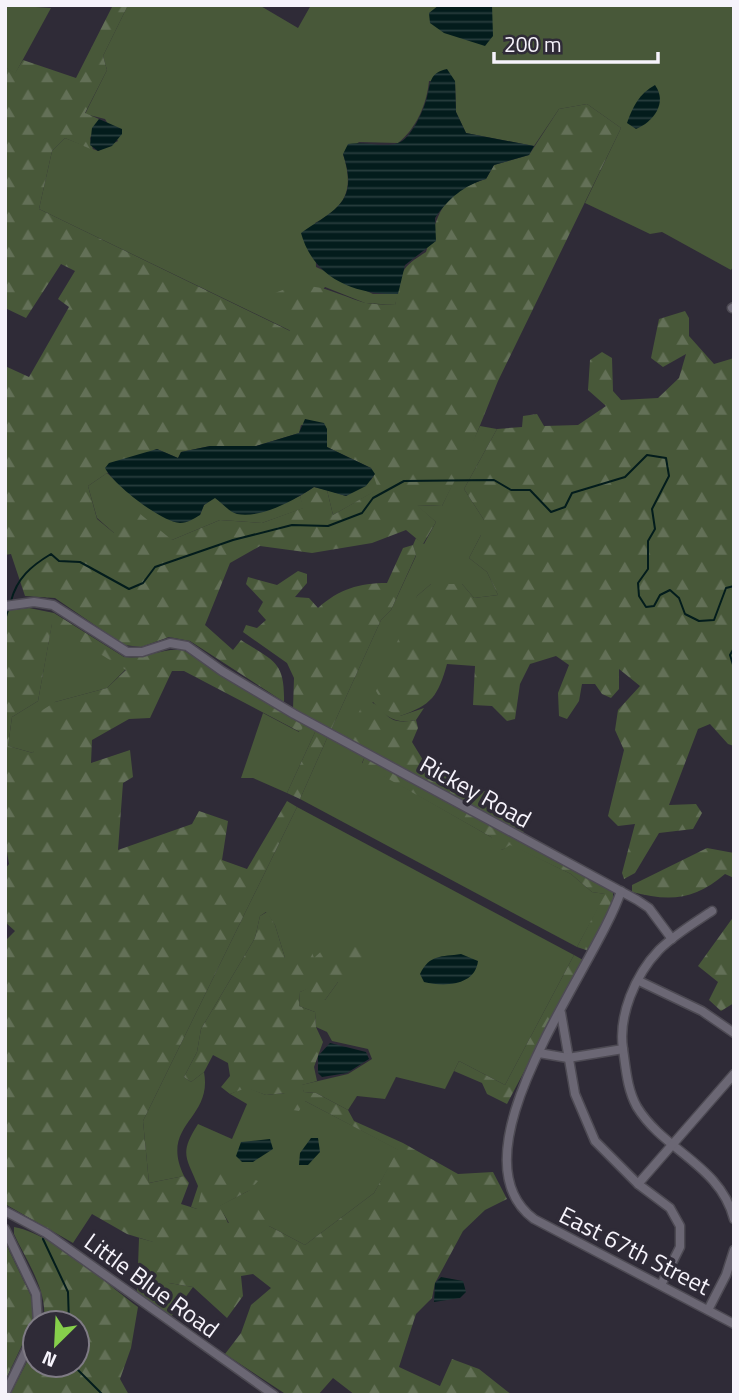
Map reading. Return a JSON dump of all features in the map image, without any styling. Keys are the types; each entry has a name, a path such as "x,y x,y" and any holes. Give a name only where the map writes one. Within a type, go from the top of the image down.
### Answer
{"street":[{"name":"Rickey Road","path":"5,606 34,602 54,605 127,652 142,653 170,643 187,646 222,671 295,714 621,891 649,908 672,939"},
{"path":"621,891 539,1053 568,1058 623,1049"},
{"path":"712,911 654,955 639,981 622,1022 623,1049 629,1087 636,1104 648,1121 720,1187 734,1219"},
{"path":"639,981 702,1012 734,1033"},
{"path":"561,1013 579,1109 595,1141 638,1184 670,1208 680,1226 680,1247 661,1285"},
{"name":"East 67th Street","path":"539,1053 522,1092 507,1145 509,1184 521,1208 543,1225 734,1324"},
{"path":"638,1184 734,1074"},
{"name":"Little Blue Road","path":"5,1211 46,1233 274,1395"},
{"path":"5,1229 36,1294 37,1309"},
{"path":"708,1310 726,1275 734,1250"},
{"path":"5,1394 21,1361"}],"green space":[{"path":"5,5 51,8 15,74 5,67"},
{"path":"113,5 128,5 103,56 107,70 85,113 99,119 90,138 93,150 65,138 52,151 39,209 290,331 273,294 286,289 308,286 362,302 395,305 402,273 410,263 426,252 439,215 450,198 486,179 494,165 529,155 559,109 587,104 621,128 498,381 470,450 442,506 417,505 436,522 423,544 406,530 372,543 312,553 260,546 230,563 205,625 233,650 241,640 275,663 282,678 284,702 190,641 169,637 141,647 124,645 55,598 25,596 11,554 5,555 5,366 29,377 69,307 58,299 75,271 61,264 26,318 5,308 5,67 15,73 23,60 76,78","holes":["301,425 327,429 327,447 371,468 378,489 333,515 327,490 314,487 300,496 303,508 262,523 220,520 172,540 139,513 114,533 97,519 88,486 107,473 157,449 178,458 181,452 210,446 256,446 299,433"]},
{"path":"128,5 259,5 298,28 311,5 734,5 734,265 731,270 662,232 650,234 585,203 621,128 587,104 559,109 534,146 466,133 456,112 455,81 429,81 419,115 410,131 398,143 359,142 343,154 348,177 345,195 334,210 315,223 316,267 373,294 398,294 395,305 365,303 325,287 291,331 39,209 52,151 65,138 98,151 118,141 105,119 85,114 107,70 103,56"},
{"path":"685,311 689,318 689,336 714,364 734,358 734,746 728,744 710,724 698,729 669,805 696,804 702,813 693,829 659,833 635,873 624,879 622,873 635,824 618,826 608,816 624,750 615,730 618,710 640,686 619,669 619,689 611,698 602,694 595,684 582,684 579,701 567,719 559,716 558,693 569,665 556,656 530,664 520,684 515,719 507,721 492,706 473,705 475,666 447,664 437,692 432,698 420,708 400,716 387,710 376,691 417,596 431,584 462,584 474,598 498,595 487,572 469,558 481,535 476,524 484,520 464,489 497,429 522,427 523,416 537,414 544,426 578,425 606,406 588,390 590,360 602,352 612,358 613,391 621,400 658,398 679,378 686,354 663,367 651,358 659,319"},
{"path":"480,426 497,429 464,489 484,520 481,535 469,558 487,572 498,595 474,598 462,584 431,584 417,596 400,716 424,708 416,720 402,721 387,716 373,702 346,738 331,730 381,620 391,610 416,556 413,545 416,538 424,544 436,522 416,505 442,506"},
{"path":"107,473 129,493 200,515 204,505 215,497 230,510 277,505 300,496 304,508 262,523 220,520 172,540 114,533 97,518 88,486"},
{"path":"375,474 379,489 333,515 327,490 346,496 371,480"},
{"path":"413,545 416,555 391,610 381,620 331,730 293,709 294,678 287,663 243,632 246,625 257,628 266,620 258,611 263,602 246,584 248,577 277,585 298,571 307,574 307,583 295,597 309,598 318,608 350,588 387,583 403,548"},
{"path":"29,608 54,613 124,657 183,650 305,724 300,732 184,671 172,671 150,718 129,719 92,740 91,763 130,750 133,777 123,783 118,850 192,824 199,811 228,821 222,860 247,869 287,801 297,807 143,1121 149,1183 184,1176 189,1183 181,1204 197,1209 204,1181 228,1164 235,1172 258,1181 250,1190 220,1206 228,1223 258,1209 269,1226 305,1245 374,1193 398,1150 305,1101 299,1111 287,1109 285,1093 266,1095 246,1088 230,1094 221,1087 230,1076 228,1063 213,1055 204,1072 191,1082 184,1077 197,1052 201,1029 255,938 260,916 267,912 275,925 285,958 296,942 308,941 314,958 328,945 346,944 363,949 365,963 353,980 338,982 325,1000 313,997 310,988 300,992 299,1006 315,1012 316,1027 323,1042 314,1067 317,1081 302,1085 304,1092 316,1093 348,1110 354,1121 403,1143 458,1174 493,1172 507,1199 485,1210 463,1231 435,1283 432,1298 416,1314 399,1367 440,1386 452,1359 479,1369 512,1395 355,1395 333,1378 318,1395 287,1395 225,1354 241,1333 251,1305 271,1288 253,1274 241,1276 243,1296 227,1318 193,1287 169,1283 153,1270 153,1242 127,1234 92,1214 73,1243 5,1204 5,941 15,931 5,922 5,869 9,864 5,841 5,611","holes":["52,624 126,670 107,688 55,702 41,711 33,753 8,746 12,717 38,701"]},
{"path":"52,623 126,669 107,688 55,702 33,753 8,746 12,717 38,701"},
{"path":"365,700 396,721 416,720 418,728 412,742 426,765 445,772 451,785 466,792 474,789 490,792 491,808 500,814 514,814 525,828 523,833 346,738"},
{"path":"263,713 299,732 305,724 316,730 287,793 253,778 241,778"},
{"path":"316,730 328,736 300,799 287,793"},
{"path":"328,736 365,756 362,763 491,837 502,850 510,844 571,874 592,892 606,894 577,947 300,799"},
{"path":"365,756 613,891 613,902 589,951 577,947 605,894 592,892 571,874 510,845 502,850 495,846 491,837 362,764"},
{"path":"297,807 574,955 505,1085 459,1061 445,1089 396,1077 385,1099 357,1096 348,1110 316,1093 304,1092 301,1085 348,1074 372,1059 368,1049 332,1041 327,1032 316,1027 315,1012 299,1006 300,992 310,987 325,1000 338,982 314,958 285,958 275,925 266,912 260,916 255,938 201,1029 197,1052 184,1077 191,1082 204,1072 205,1088 178,1145 178,1159 184,1176 149,1183 143,1121"},
{"path":"707,848 734,853 734,878 725,874 703,889 682,897 658,897 632,892 632,885"},
{"path":"734,916 734,1003 721,1011 709,1000 718,982 698,966"},
{"path":"574,955 583,960 507,1104 487,1094 482,1083 454,1071 459,1061 505,1085"},
{"path":"246,1087 266,1095 285,1093 305,1101 399,1150 374,1193 305,1245 269,1226 229,1223 219,1206 250,1190 197,1209 191,1207 198,1186 186,1155 188,1142 198,1124 232,1139 247,1104 230,1094"},
{"path":"14,1227 29,1231 62,1249 138,1307 131,1348 120,1379 129,1395 10,1395 21,1373 21,1379 91,1379 91,1309 44,1309 40,1289 14,1234"},
{"path":"139,1238 154,1242 169,1283 193,1287 171,1317 137,1293"},
{"path":"5,1242 32,1298 32,1309 21,1309 21,1347 5,1381"}],"shaded area":[{"path":"439,5 492,5 493,36 485,46 444,33 430,23 429,13"},
{"path":"447,69 455,81 456,112 466,133 534,146 529,155 494,165 486,179 463,189 446,204 435,218 436,241 405,265 398,294 351,287 325,272 307,248 301,233 334,210 346,194 348,183 343,154 348,144 386,145 403,140 420,116 432,79 437,73"},
{"path":"655,85 660,98 657,111 648,122 636,129 627,123 632,111 641,96"},
{"path":"99,119 122,129 122,134 112,146 98,151 90,145 92,128"},
{"path":"305,419 324,423 327,429 327,447 371,468 375,474 366,486 346,496 314,487 277,507 246,515 234,513 215,498 204,505 200,515 180,523 161,516 138,501 117,483 105,468 109,463 157,449 178,458 181,452 210,446 256,446 299,433"},
{"path":"461,954 478,961 471,976 457,983 424,982 420,974 428,963 437,958"},
{"path":"330,1043 366,1052 369,1059 347,1073 322,1077 318,1073 318,1056"},
{"path":"311,1138 318,1138 320,1152 308,1165 299,1165 300,1153"},
{"path":"270,1139 273,1149 253,1162 242,1162 236,1156 241,1142"},
{"path":"441,1277 463,1281 466,1292 460,1298 434,1302 435,1283"}],"waterway":[{"path":"11,601 26,573 51,554 59,561 80,562 129,589 143,583 155,567 233,540 292,525 328,526 362,513 373,498 404,481 494,480 511,490 530,490 551,512 565,507 572,493 625,477 647,455 666,458 669,476 652,509 655,529 648,541 648,569 638,583 639,596 646,607 654,606 660,595 670,590 679,598 685,614 699,621 714,620 726,588 734,586"},
{"path":"5,620 8,610"},
{"path":"5,623 5,652"},
{"path":"734,648 730,655 734,668"},
{"path":"43,1239 68,1292 69,1309"},
{"path":"87,1379 103,1395"}]}
